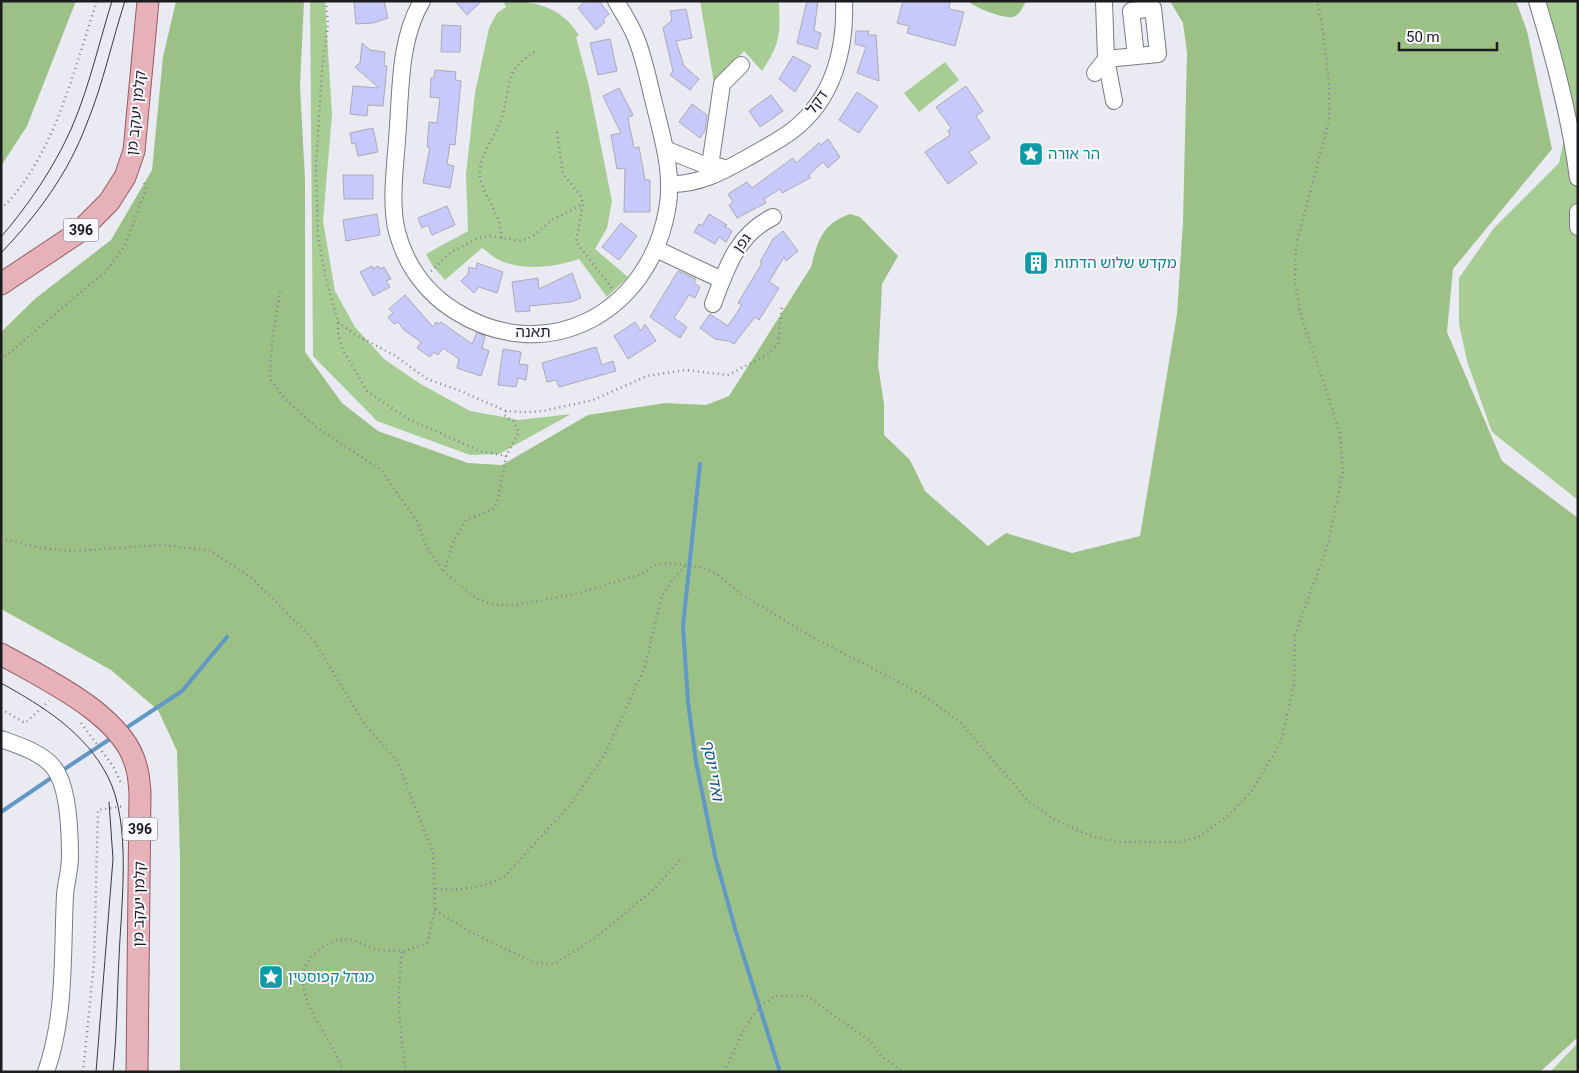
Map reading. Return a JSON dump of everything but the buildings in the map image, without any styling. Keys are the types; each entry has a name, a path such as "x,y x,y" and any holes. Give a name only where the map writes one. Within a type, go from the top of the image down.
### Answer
{"main road":[{"name":"קלמן יעקב מן","path":"1,284 55,249 86,226 118,190 131,165 134,151 148,1"},
{"name":"קלמן יעקב מן","path":"1,654 91,708 120,736 136,765 140,792 136,1072"}],"street":[{"name":"תאנה","path":"422,1 411,24 407,38 393,205 397,231 405,254 420,280 446,306 484,326 526,334 552,333 575,328 596,318 621,299 644,272 656,249 668,209 669,184 666,149 636,37 616,1"},
{"name":"דקל","path":"669,184 694,183 711,170 733,166 792,130 810,114 825,94 832,80 841,48 844,1"},
{"path":"1104,1 1106,59 1114,101"},
{"path":"1537,1 1558,69 1571,126 1578,178"},
{"path":"1095,73 1106,59 1158,54 1153,8 1127,6 1136,56"},
{"path":"666,149 711,170 722,84 741,64"},
{"path":"1578,212 1578,227"},
{"name":"גפן","path":"713,304 722,280 743,239 756,226 773,217"},
{"path":"656,249 722,280"},
{"path":"1,739 34,754 54,768 67,803 70,857 65,895 61,1007 53,1051 46,1072"}],"path":[{"path":"1,209 40,158 97,1"},
{"path":"326,1 328,24 322,70 316,167 318,236 324,275 338,322 338,332 343,350 367,391 408,419 480,450 506,456"},
{"path":"280,291 272,341 270,378 282,396 316,427 381,470 416,521 428,548 444,572 477,599 496,604 515,605 572,595 642,574 654,566 673,563 704,568 718,575 742,595 809,635 923,695 945,710 961,723 1030,802 1055,820 1091,836 1117,842 1180,842 1198,837 1227,818 1251,792 1281,742 1294,685 1295,635 1328,544 1343,472 1340,433 1301,315 1295,284 1296,246 1329,120 1329,83 1322,24 1317,1"},
{"path":"501,238 502,229 480,179 479,164 497,131 513,72 524,58 537,50"},
{"path":"557,132 563,174 582,196 576,242 621,299"},
{"path":"1,360 107,270 125,245 146,189 134,151"},
{"path":"420,280 450,253 468,243 484,237 521,240 533,236 552,220 582,204"},
{"path":"338,322 356,335 394,355 427,379 506,411 543,411 593,400 648,376 685,370 728,376 768,354 778,344 782,306"},
{"path":"444,572 453,542 466,520 494,508 500,492 506,456 519,432 512,421 504,415 506,411"},
{"path":"1,538 41,548 74,551 160,545 209,550 252,578 313,639 365,725 397,762 433,852 436,889 435,910 427,943 402,952 395,949 381,951 348,938 333,940 311,955 303,969 302,982 305,997 332,1047 342,1072"},
{"path":"436,889 466,890 491,884 505,876 578,796 605,754 638,685 652,641 661,598 673,579 687,565"},
{"path":"1,709 25,723 52,698"},
{"path":"76,718 93,737 113,766 125,791"},
{"path":"83,1072 94,963 98,810 130,805"},
{"path":"435,910 474,934 535,963 554,964 592,940 627,912 655,888 680,860"},
{"path":"402,952 398,980 401,1047 406,1072"},
{"path":"724,1072 744,1029 760,1006 775,996 808,996 870,1042 882,1056 903,1072"}],"green space":[{"path":"1,1 76,1 27,126 1,166"},
{"path":"176,1 304,1 300,86 305,179 305,352 342,403 378,431 468,463 502,465 588,415 665,403 706,405 729,396 811,267 823,234 833,223 850,214 860,217 898,256 882,284 878,365 884,404 884,435 910,460 925,491 988,546 1006,533 1072,553 1140,536 1177,314 1183,222 1187,53 1183,23 1170,1 1516,1 1527,31 1552,149 1453,269 1447,332 1502,461 1578,518 1578,1037 1540,1072 180,1072 180,857 177,751 158,710 111,670 1,609 1,332 36,298 111,240 152,170 163,57"},
{"path":"310,1 325,1 332,114 323,221 335,291 355,327 384,359 419,383 470,411 519,420 571,414 499,454 470,455 377,421 313,356"},
{"path":"503,1 526,2 555,11 572,25 579,35 576,37 589,86 612,201 607,228 595,249 628,277 607,297 579,259 550,266 520,266 501,261 482,248 445,280 432,265 426,254 468,231 466,174 475,93 489,28 497,13 506,7"},
{"path":"700,1 779,1 778,38 773,53 762,71 744,51 714,83"},
{"path":"968,1 1026,1 1018,14 1009,17 989,12"},
{"path":"1530,1 1578,1 1578,500 1492,432 1467,361 1459,324 1459,278 1494,228 1559,163 1565,134"},
{"path":"945,62 959,80 919,112 904,93"},
{"path":"1578,1043 1578,1072 1550,1072"}],"waterway":[{"name":"ואדי יוסף","path":"700,464 683,626 688,702 696,762 715,856 736,932 780,1072"},
{"path":"129,726 182,691 227,637"},
{"path":"60,772 110,739"},
{"path":"1,812 54,776"}],"tram line":[{"path":"1,237 27,205 42,182 71,129 85,93 112,1"},
{"path":"1,253 51,192 71,159 93,108 125,1"},
{"path":"1,683 48,711 75,734 99,761 108,777 115,796 123,841 123,890 113,1072"},
{"path":"96,1072 113,859 109,802"}],"place":[{"name":"הר אורה","path":"1031,154"},
{"name":"מקדש שלוש הדתות","path":"1036,263"},
{"name":"מגדל קפוסטין","path":"271,977"}]}
